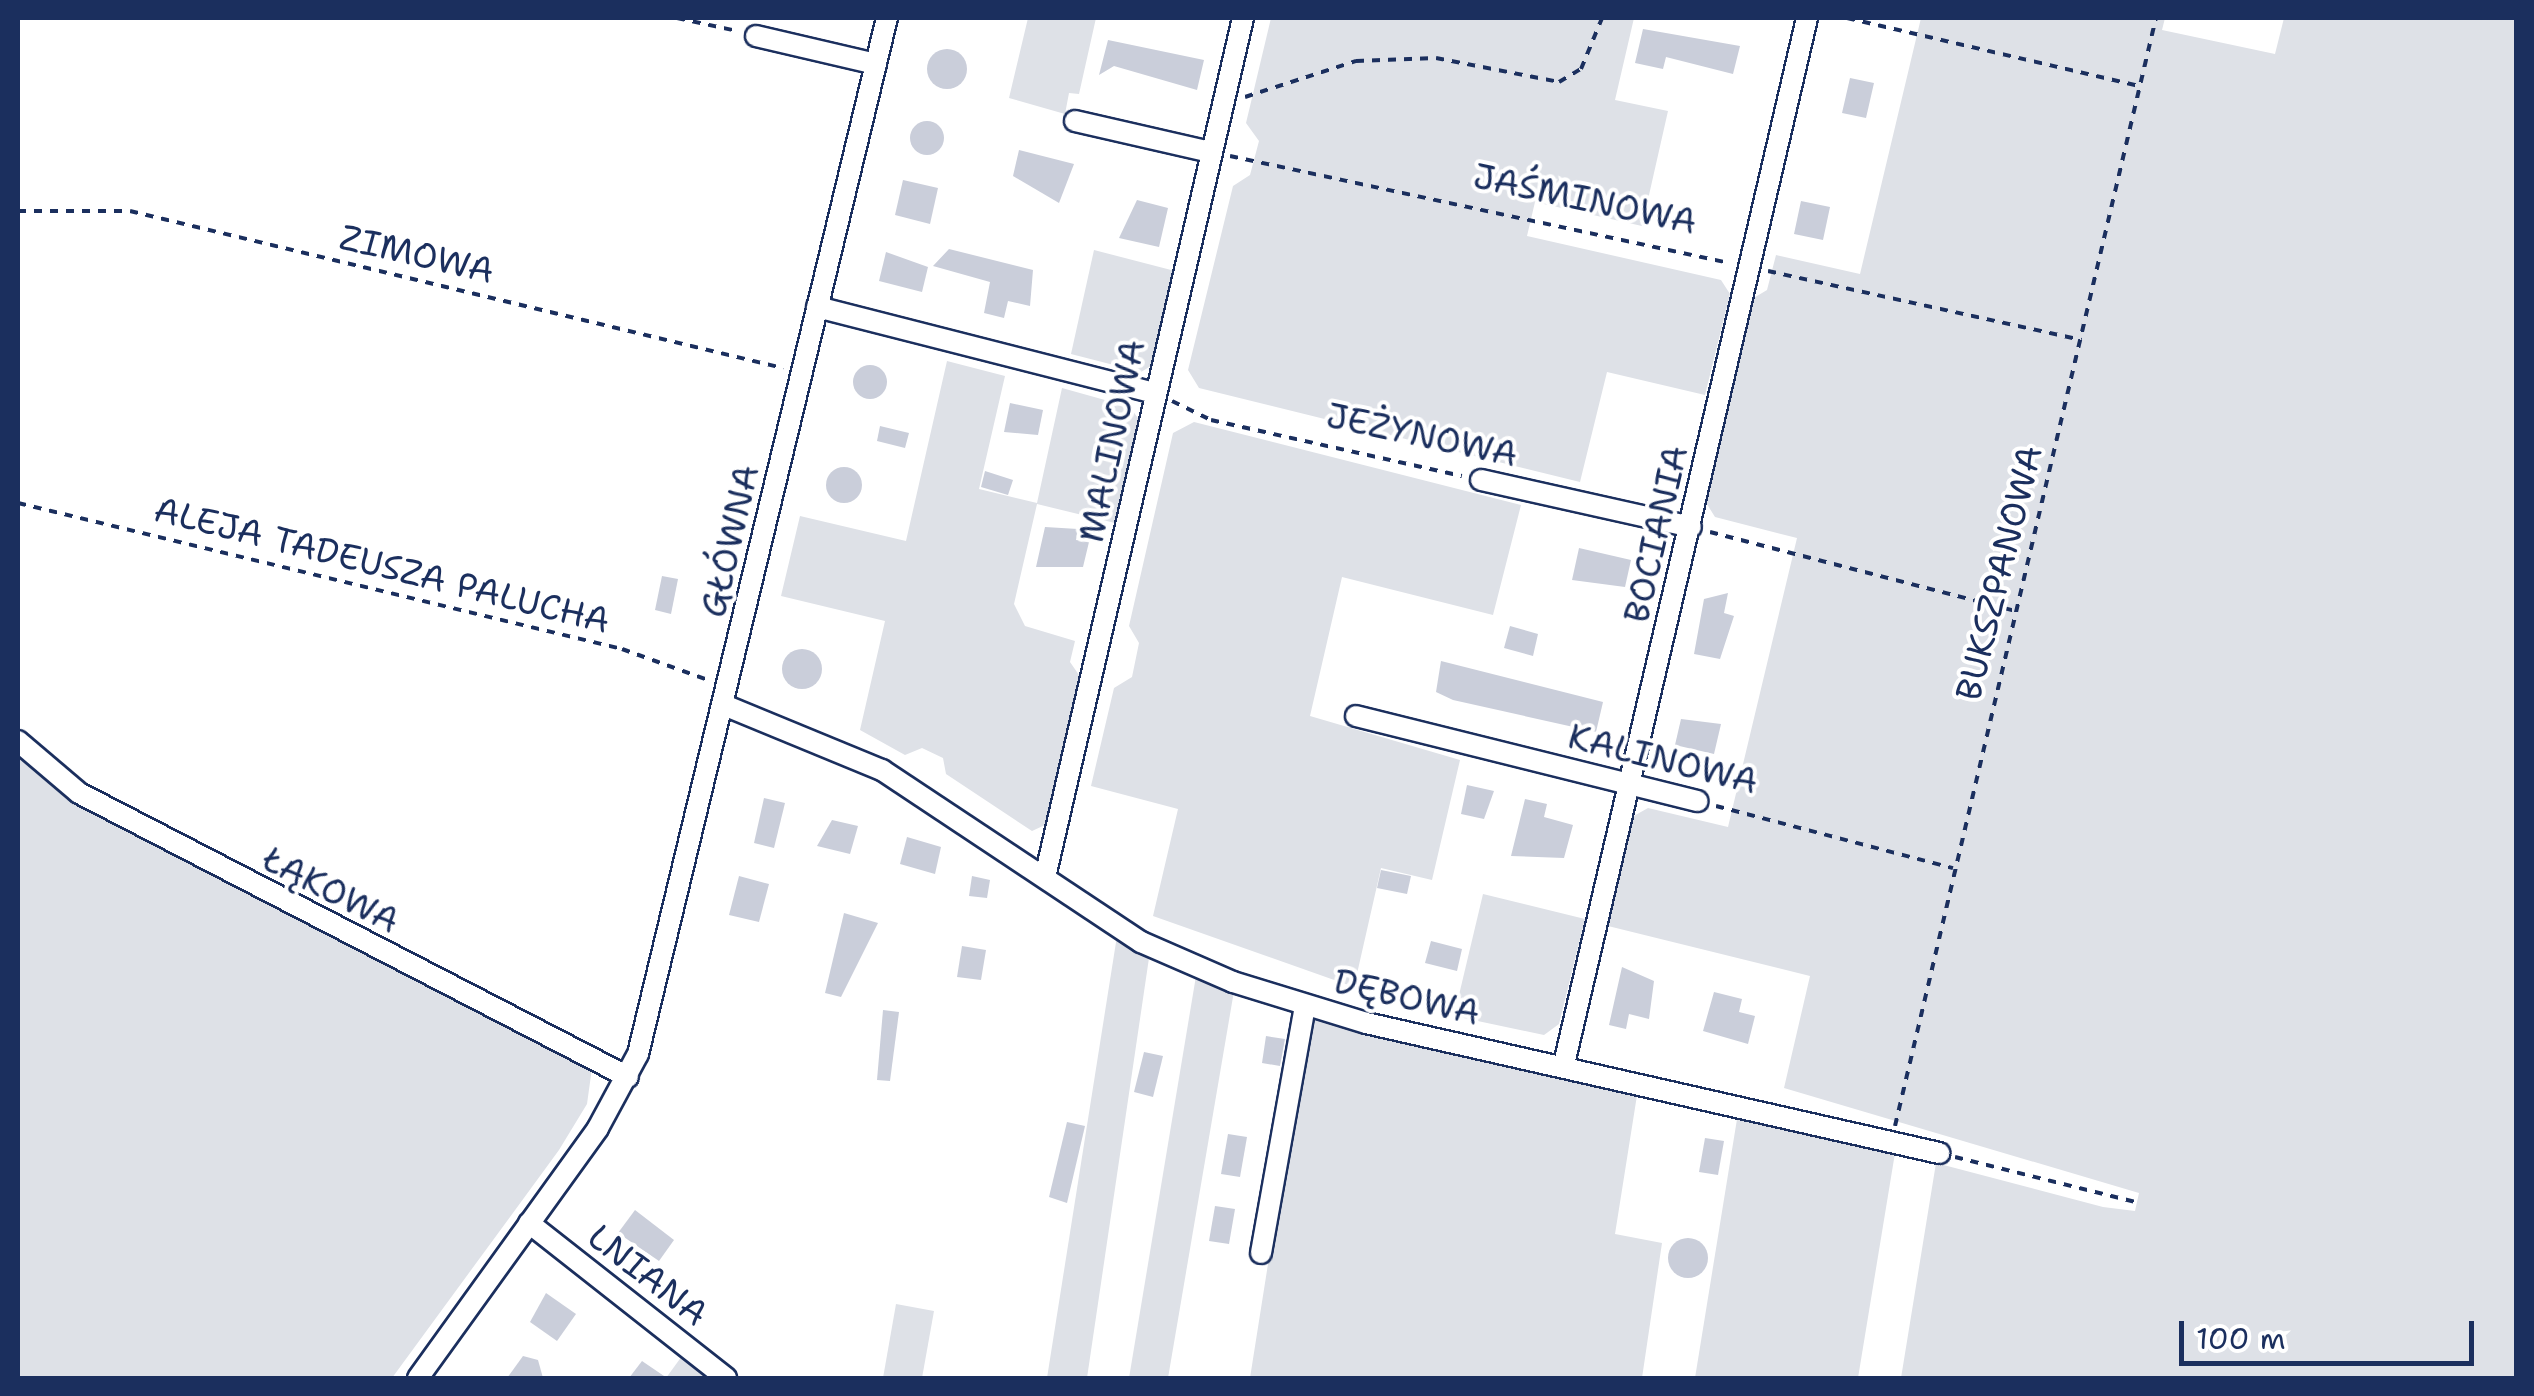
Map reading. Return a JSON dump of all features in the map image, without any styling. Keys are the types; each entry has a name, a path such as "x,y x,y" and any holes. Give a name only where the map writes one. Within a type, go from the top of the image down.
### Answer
{"street":[{"name":"GŁÓWNA","path":"418,1378 628,1078 725,701 888,18"},
{"name":"MALINOWA","path":"1045,877 1243,18"},
{"name":"BOCIANIA","path":"1564,1064 1633,785 1806,18"},
{"path":"756,36 876,64"},
{"path":"1074,122 1210,152"},
{"path":"818,307 1154,393"},
{"name":"JEŻYNOWA","path":"1482,480 1691,528"},
{"name":"DĘBOWA","path":"725,701 882,770 1140,942 1305,1007 1939,1152"},
{"name":"KALINOWA","path":"1356,716 1698,801"},
{"name":"ŁĄKOWA","path":"18,741 80,794 628,1078"},
{"path":"1260,1253 1305,1007"},
{"name":"LNIANA","path":"529,1223 726,1378"}],"path":[{"path":"677,18 756,36"},
{"path":"1219,118 1256,88 1356,61 1436,58 1559,82 1582,69 1602,18"},
{"path":"1848,18 2139,86"},
{"name":"BUKSZPANOWA","path":"1891,1140 2156,18"},
{"name":"JAŚMINOWA","path":"1210,152 2081,340"},
{"name":"ZIMOWA","path":"18,211 130,211 802,372"},
{"name":"JEŻYNOWA","path":"1154,393 1211,420 1482,480"},
{"name":"ALEJA TADEUSZA PALUCHA","path":"18,503 622,649 707,679 725,701"},
{"path":"1691,528 2017,611"},
{"name":"KALINOWA","path":"1698,801 1953,868"},
{"path":"1939,1152 2134,1202"}],"shaded area":[{"path":"1028,18 1096,18 1079,94 1069,93 1065,114 1009,98"},
{"path":"1271,18 1634,18 1615,100 1668,111 1642,226 1535,202 1527,236 1721,280 1730,294 1705,395 1607,372 1580,482 1199,388 1188,370 1233,186 1250,175 1259,141 1246,123"},
{"path":"1921,18 2165,18 2162,30 2275,54 2284,18 2516,18 2516,1378 1901,1378 1936,1163 2103,1207 2135,1211 2139,1193 1784,1088 1810,976 1608,926 1632,817 1648,808 1728,827 1797,538 1715,517 1705,501 1752,299 1767,290 1776,255 1860,274"},
{"path":"1094,250 1175,271 1154,364 1141,372 1071,354"},
{"path":"947,361 1005,376 979,489 1037,503 1062,388 1130,407 1140,421 1115,523 1037,504 1014,604 1025,626 1075,641 1070,662 1079,675 1045,825 1032,831 946,774 943,758 922,748 905,755 860,730 885,621 781,596 800,516 906,541"},
{"path":"1194,422 1521,505 1493,615 1342,577 1310,716 1460,760 1432,880 1381,868 1354,987 1153,916 1178,809 1091,786 1114,688 1132,677 1139,643 1129,626 1173,433"},
{"path":"18,746 61,788 592,1068 587,1104 559,1150 392,1378 18,1378"},
{"path":"1483,894 1585,919 1559,1024 1544,1035 1454,1016"},
{"path":"1117,936 1149,958 1087,1378 1047,1378"},
{"path":"1196,976 1234,991 1168,1378 1129,1378"},
{"path":"1307,1017 1638,1089 1615,1234 1662,1243 1642,1378 1250,1378"},
{"path":"1738,1113 1895,1153 1858,1378 1695,1378"},
{"path":"896,1304 934,1311 922,1378 883,1378"},
{"path":"682,1356 713,1378 666,1378"}],"building":[{"path":"1643,29 1740,46 1733,74 1666,57 1663,69 1635,63"},
{"path":"1108,40 1204,60 1197,90 1114,66 1099,75"},
{"path":"947,49 961,55 967,69 961,83 947,89 933,83 927,69 933,55"},
{"path":"1850,78 1874,83 1866,118 1842,113"},
{"path":"927,121 939,126 944,138 939,150 927,155 915,150 910,138 915,126"},
{"path":"1019,150 1074,164 1059,203 1013,176"},
{"path":"903,180 938,188 930,224 895,215"},
{"path":"1137,200 1168,208 1159,247 1119,238"},
{"path":"1801,201 1830,207 1823,240 1794,234"},
{"path":"949,249 1033,270 1030,306 1008,301 1004,318 984,313 990,282 933,266"},
{"path":"886,252 928,267 922,292 879,281"},
{"path":"870,365 882,370 887,382 882,394 870,399 858,394 853,382 858,370"},
{"path":"1010,403 1043,410 1038,435 1004,432"},
{"path":"880,426 909,433 905,448 877,441"},
{"path":"844,467 857,472 862,485 857,498 844,503 831,498 826,485 831,472"},
{"path":"985,471 1013,480 1008,495 981,487"},
{"path":"1045,527 1078,529 1076,540 1089,542 1083,567 1036,567"},
{"path":"1579,548 1631,560 1625,587 1572,580"},
{"path":"662,576 678,579 671,614 655,610"},
{"path":"1728,593 1724,613 1734,616 1720,659 1694,654 1704,599"},
{"path":"1510,626 1538,634 1533,656 1504,648"},
{"path":"802,649 816,655 822,669 816,683 802,689 788,683 782,669 788,655"},
{"path":"1441,661 1603,702 1596,732 1453,700 1436,692"},
{"path":"1681,719 1721,724 1714,754 1675,745"},
{"path":"1467,785 1494,791 1484,819 1461,814"},
{"path":"764,798 785,803 774,848 754,843"},
{"path":"1525,799 1547,804 1544,817 1573,825 1564,858 1511,856"},
{"path":"832,820 858,826 850,854 817,846"},
{"path":"907,837 941,847 935,874 900,864"},
{"path":"1381,870 1411,876 1407,894 1377,888"},
{"path":"739,876 769,884 759,922 729,915"},
{"path":"972,876 990,880 987,898 969,896"},
{"path":"844,913 878,923 841,997 825,993"},
{"path":"1431,941 1462,949 1457,971 1425,963"},
{"path":"962,946 986,950 981,980 957,977"},
{"path":"1622,967 1654,981 1649,1019 1629,1014 1626,1029 1609,1025"},
{"path":"1714,992 1742,999 1739,1012 1755,1016 1748,1044 1703,1031"},
{"path":"883,1010 899,1012 890,1081 877,1080"},
{"path":"1266,1036 1285,1039 1280,1066 1262,1063"},
{"path":"1144,1052 1163,1056 1153,1097 1134,1092"},
{"path":"1067,1122 1085,1126 1067,1203 1049,1197"},
{"path":"1228,1134 1247,1137 1240,1177 1221,1174"},
{"path":"1705,1138 1724,1141 1718,1175 1699,1172"},
{"path":"1215,1206 1235,1209 1229,1244 1209,1241"},
{"path":"635,1210 674,1240 659,1261 618,1233"},
{"path":"1688,1238 1702,1244 1708,1258 1702,1272 1688,1278 1674,1272 1668,1258 1674,1244"},
{"path":"546,1293 576,1314 557,1341 530,1322"},
{"path":"523,1356 538,1360 543,1378 507,1378"},
{"path":"642,1361 667,1378 629,1378"}]}
